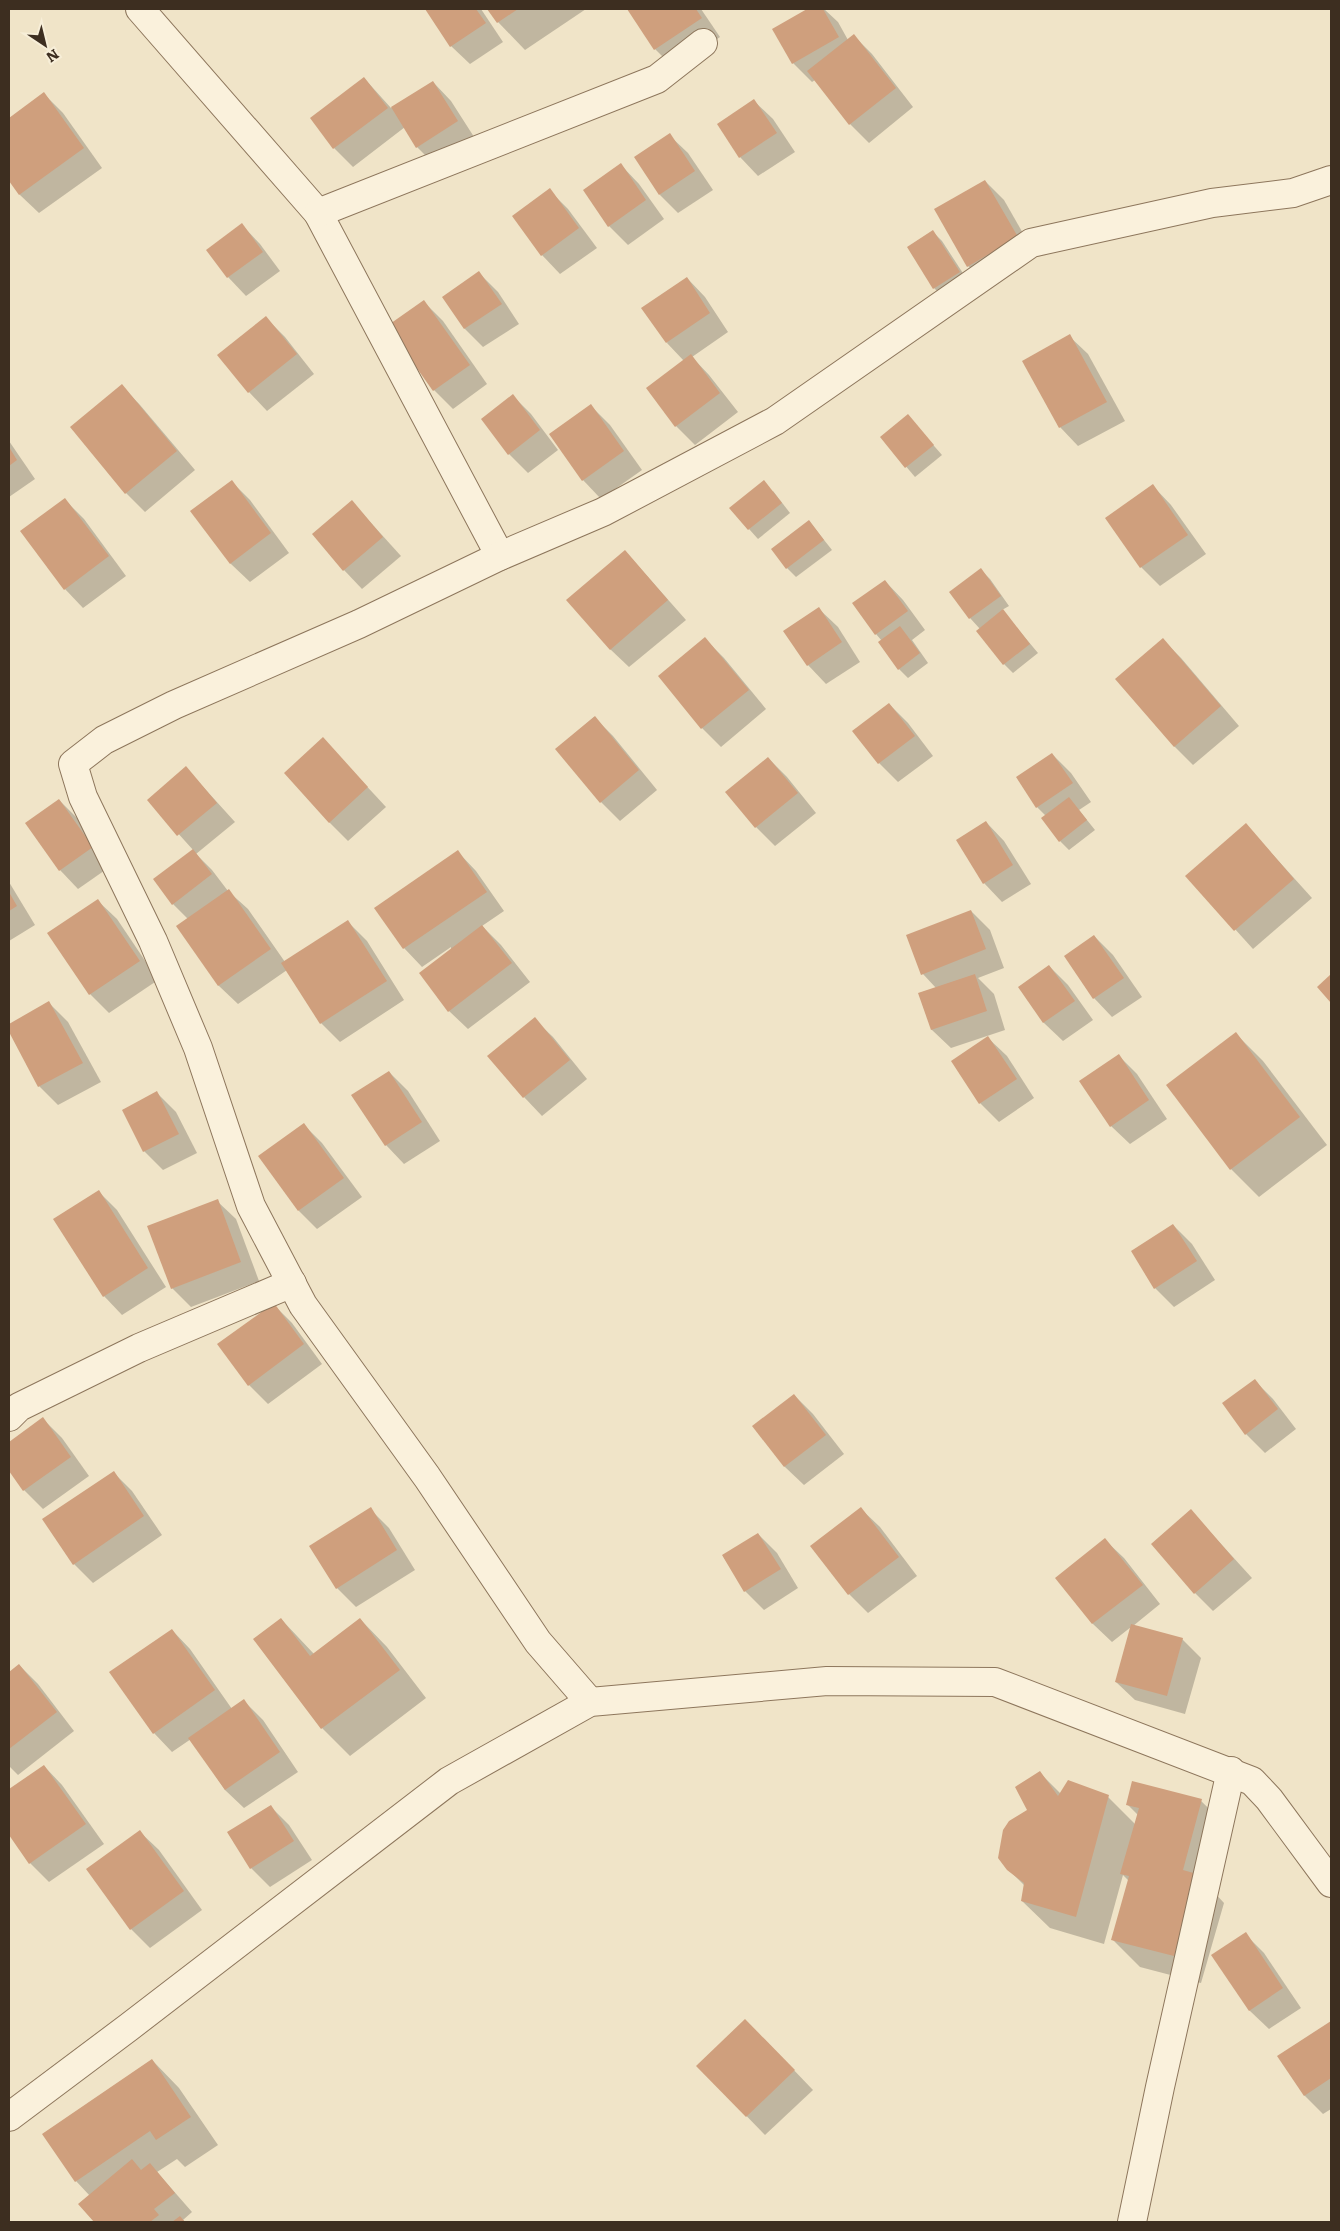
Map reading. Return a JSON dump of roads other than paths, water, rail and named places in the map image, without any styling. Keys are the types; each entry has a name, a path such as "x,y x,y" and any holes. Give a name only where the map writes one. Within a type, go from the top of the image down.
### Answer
{"street":[{"path":"140,9 318,213 500,556"},
{"path":"318,213 657,79 704,43"},
{"path":"590,1702 538,1642 427,1477 303,1305 251,1206 198,1048 154,941 83,797 73,764 104,740 174,705 358,624 500,556 604,512 775,420 1031,243 1212,204 1293,193 1331,180"},
{"path":"9,1416 19,1407 139,1348 292,1283"},
{"path":"9,2117 144,2016 448,1781 590,1702 827,1681 995,1682 1252,1781 1270,1799 1331,1883"},
{"path":"1132,2222 1160,2087 1231,1772"}]}
